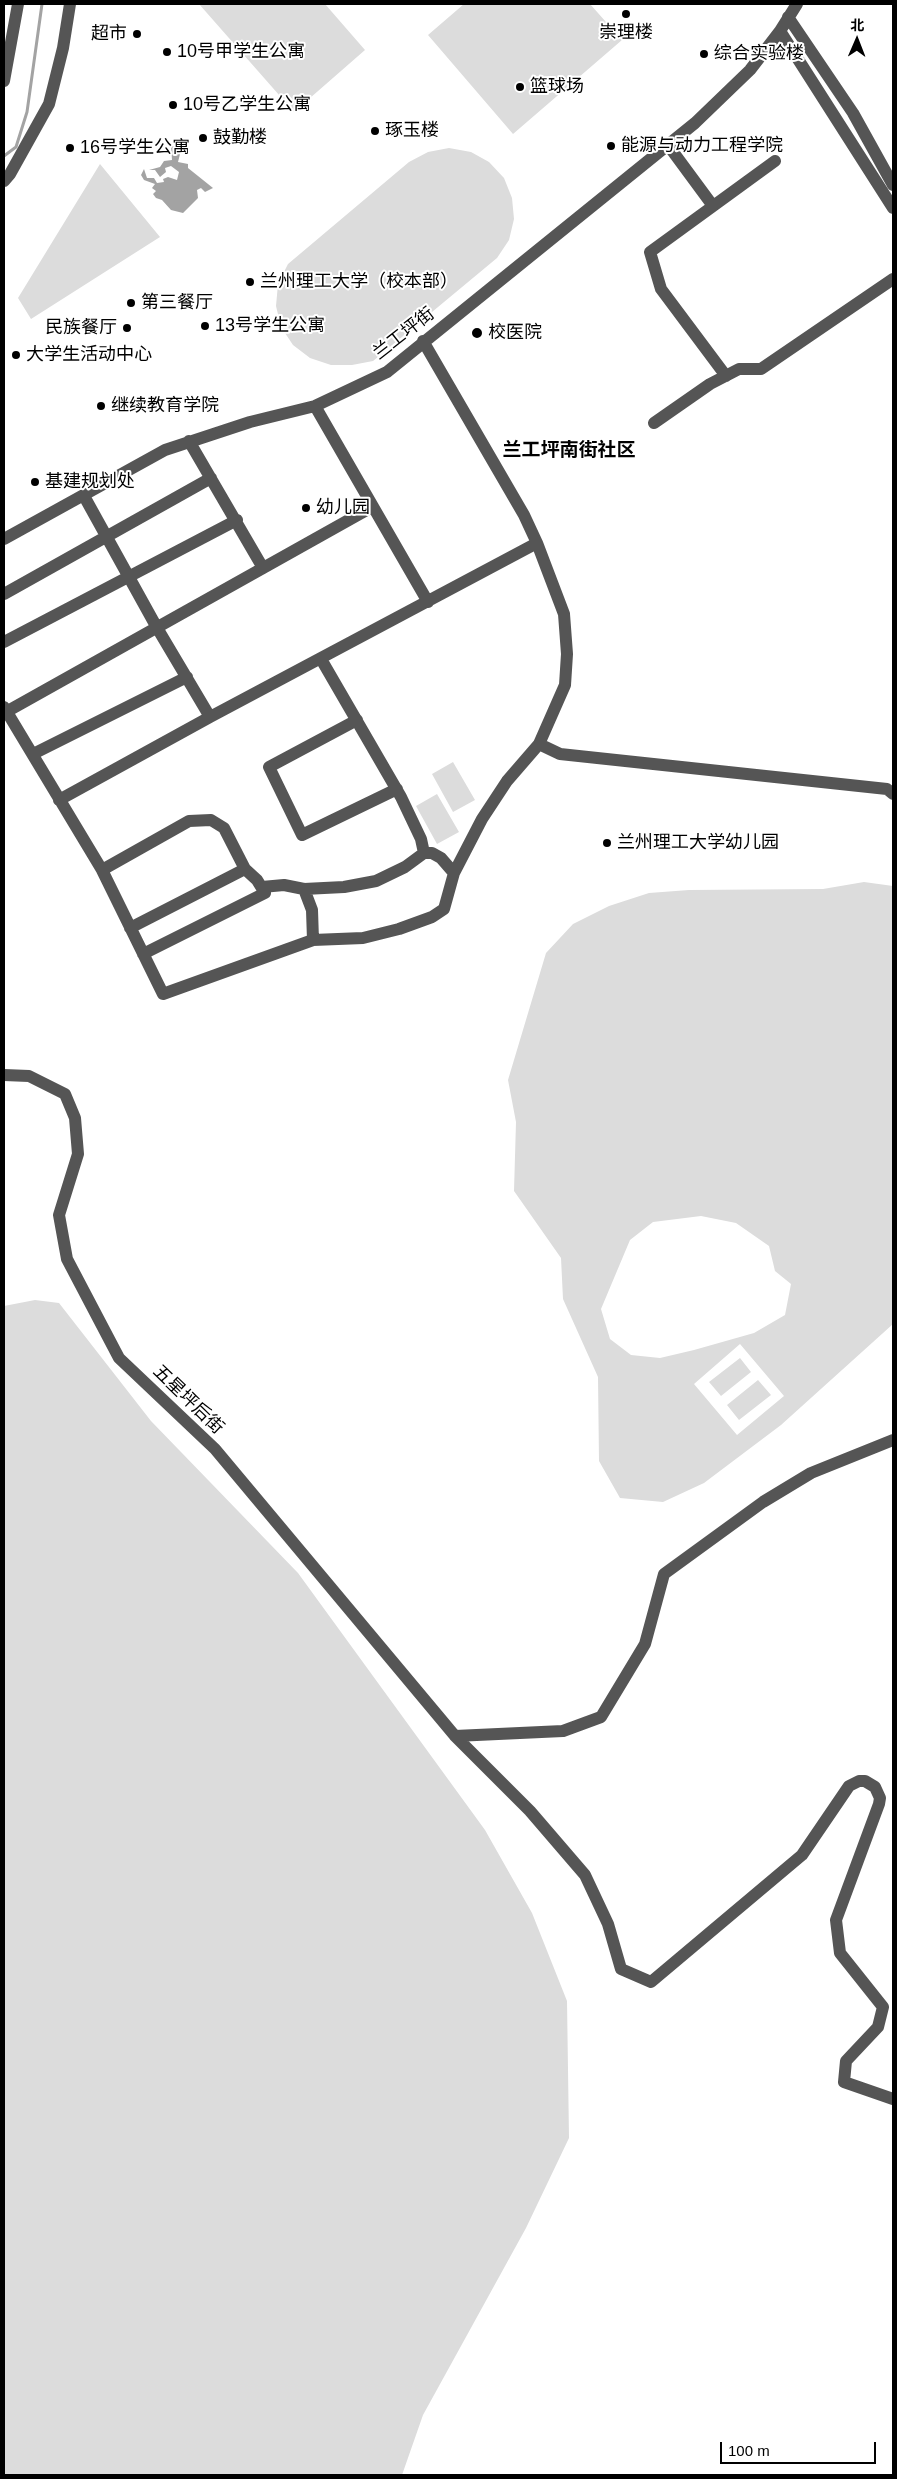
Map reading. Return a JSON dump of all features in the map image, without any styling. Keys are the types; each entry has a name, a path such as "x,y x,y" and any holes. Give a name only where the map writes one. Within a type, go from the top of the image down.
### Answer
{"street":[{"path":"4,81 18,4"},
{"path":"4,181 10,174 49,104 63,48 70,4"},
{"name":"兰工坪街","path":"4,540 165,450 250,422 315,406 387,372 695,123 750,70 780,31 797,4"},
{"path":"788,17 853,113 893,185"},
{"path":"780,31 893,208"},
{"path":"668,145 713,206"},
{"path":"726,376 661,289 650,252 775,161"},
{"path":"654,423 739,369 761,369 893,279"},
{"path":"372,507 5,709 102,870 162,994 313,940 363,938 399,929 432,917 444,909 454,873 482,819 508,781 539,744 565,685 567,654 564,614 538,543 524,515 423,341"},
{"path":"315,406 428,602"},
{"path":"189,441 262,568"},
{"path":"4,594 211,478"},
{"path":"84,496 156,626 210,717"},
{"path":"4,642 236,520"},
{"path":"59,800 210,717 538,543"},
{"path":"321,659 397,789 422,839 424,853"},
{"path":"33,754 187,677"},
{"path":"357,720 268,767 302,835 397,789"},
{"path":"539,744 560,754 891,787"},
{"path":"102,870 189,821 211,820 224,828 245,870 257,880 265,893 143,954"},
{"path":"262,887 284,885 304,889 344,887 376,881 405,867 424,853 432,853 441,858 454,873"},
{"path":"130,928 245,870"},
{"path":"304,889 312,910 313,940"},
{"name":"五星坪后街","path":"4,1074 29,1076 65,1094 75,1118 78,1154 59,1215 67,1259 119,1358 215,1449 455,1736 530,1811 585,1875 608,1924 621,1969 651,1982 802,1855 849,1786 859,1781 865,1781 875,1787 880,1798 879,1804 836,1920 840,1953 883,2007 878,2027 846,2061 844,2082 893,2099"},
{"path":"455,1736 563,1731 601,1717 645,1644 664,1574 763,1502 811,1473 893,1440"}],"shaded area":[{"path":"199,4 325,4 365,50 294,112"},
{"name":"篮球场","path":"464,4 590,4 622,40 513,134 428,35"},
{"path":"171,145 181,150 178,162 188,164 188,168 213,188 205,192 201,188 197,190 198,198 183,213 171,210 162,200 156,198 153,194 156,191 152,188 155,184 144,180 141,175 144,169 147,178 154,178 157,183 164,182 163,179 168,177 177,180 179,172 171,166 165,168 166,172 160,177 155,170 149,170 160,167 164,161 172,160"},
{"path":"449,148 471,152 489,162 504,178 512,198 514,219 509,240 497,258 373,361 352,365 331,365 310,358 293,345 281,327 276,306 278,284 288,264 409,162 428,152"},
{"path":"100,164 160,237 31,319 18,298"},
{"path":"453,762 475,800 453,812 432,774"},
{"path":"437,794 459,832 437,844 416,806"},
{"path":"864,882 893,886 893,1324 781,1425 704,1483 663,1502 620,1498 599,1461 598,1377 563,1299 561,1258 514,1191 516,1122 508,1080 546,953 573,924 609,906 649,893 689,890 823,889","holes":["701,1216 736,1223 769,1246 775,1271 791,1284 785,1315 754,1333 694,1350 660,1358 631,1355 610,1339 601,1309 630,1240 653,1222","740,1344 784,1396 737,1435 694,1384"]},
{"path":"35,1300 59,1303 151,1421 298,1573 485,1830 532,1913 567,2001 569,2138 526,2228 423,2415 402,2475 4,2475 4,1306"},
{"path":"740,1358 751,1372 721,1396 709,1382"},
{"path":"758,1380 771,1395 739,1420 727,1405"}],"waterway":[{"path":"4,156 16,147 27,112 42,4"}],"place":[{"name":"崇理楼","path":"626,14"},
{"name":"超市","path":"137,34"},
{"name":"10号甲学生公寓","path":"167,52"},
{"name":"综合实验楼","path":"704,54"},
{"name":"篮球场","path":"520,87"},
{"name":"10号乙学生公寓","path":"173,105"},
{"name":"琢玉楼","path":"375,131"},
{"name":"鼓勤楼","path":"203,138"},
{"name":"能源与动力工程学院","path":"611,146"},
{"name":"16号学生公寓","path":"70,148"},
{"name":"兰州理工大学（校本部）","path":"250,282"},
{"name":"第三餐厅","path":"131,303"},
{"name":"13号学生公寓","path":"205,326"},
{"name":"民族餐厅","path":"127,328"},
{"name":"校医院","path":"477,333"},
{"name":"大学生活动中心","path":"16,355"},
{"name":"继续教育学院","path":"101,406"},
{"name":"基建规划处","path":"35,482"},
{"name":"幼儿园","path":"306,508"},
{"name":"兰州理工大学幼儿园","path":"607,843"}],"district":[{"name":"兰工坪南街社区","path":"569,451"}]}
